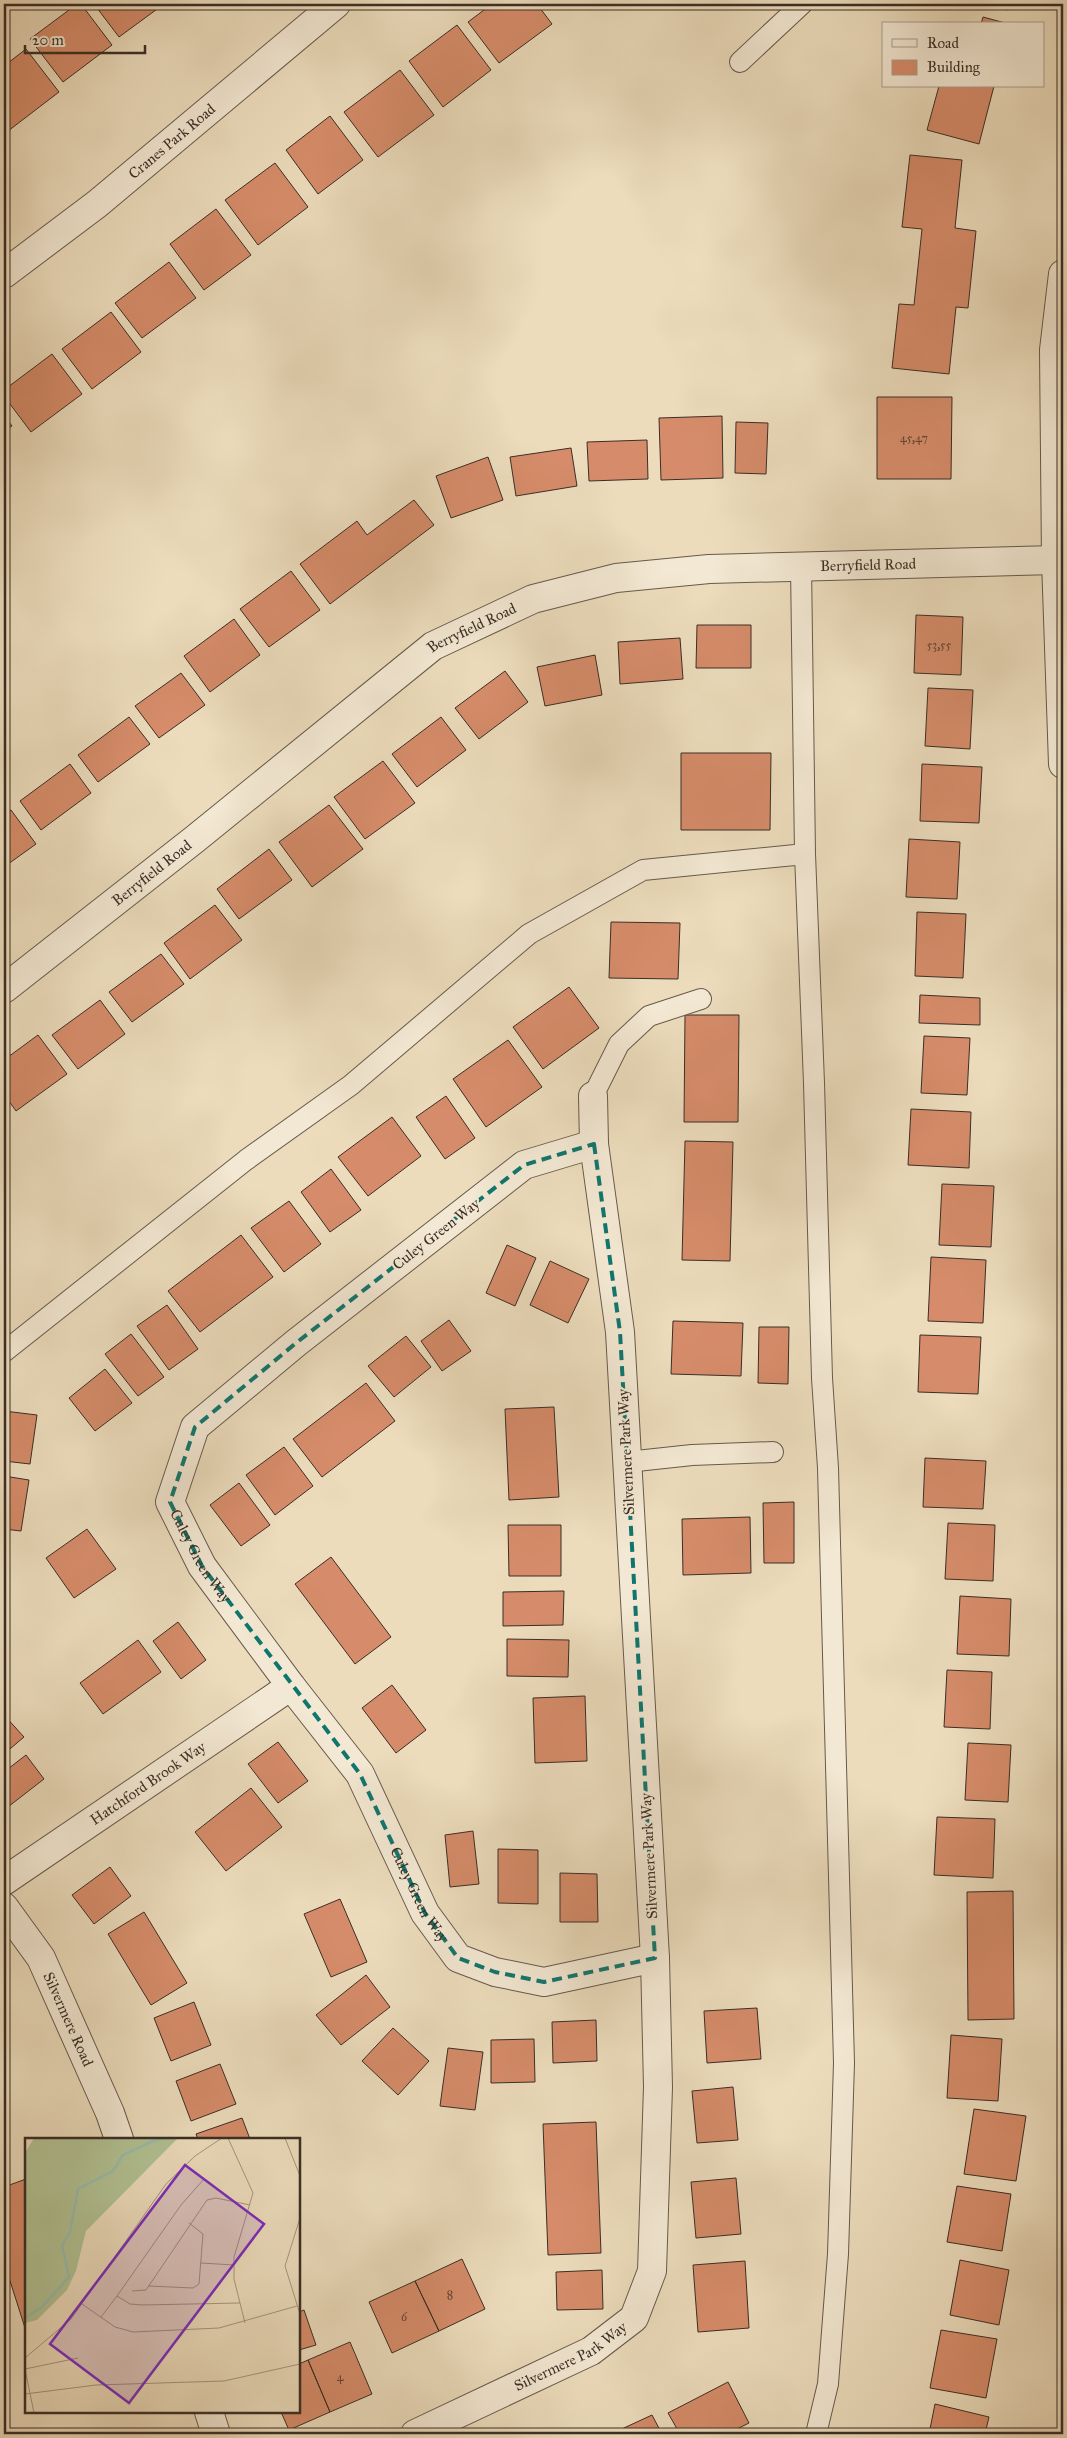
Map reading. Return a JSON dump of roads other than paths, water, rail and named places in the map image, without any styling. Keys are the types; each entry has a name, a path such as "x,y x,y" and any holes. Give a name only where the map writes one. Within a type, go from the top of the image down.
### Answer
{"street":[{"name":"Cranes Park Road","path":"4,274 97,204 336,4"},
{"path":"1063,274 1054,350 1056,560 1063,764"},
{"name":"Berryfield Road","path":"4,989 195,839 433,646 533,599 616,578 709,569 1056,560"},
{"path":"594,1096 594,1144"},
{"name":"Silvermere Park Way","path":"415,2434 591,2351 634,2318 652,2271 658,2087 655,1958 620,1332 594,1144"},
{"name":"Culey Green Way","path":"594,1144 524,1165 296,1342 196,1426 170,1502 202,1566 291,1686 360,1774 425,1913 458,1958 494,1972 544,1982 655,1958"},
{"name":"Hatchford Brook Way","path":"4,1882 291,1686"},
{"name":"Silvermere Road","path":"4,1907 41,1958 110,2113 119,2138"},
{"path":"209,2413 216,2434"}],"lane":[{"path":"740,62 802,4"},
{"path":"801,566 805,854 814,1083 822,1378 829,1478 844,2062 838,2254 828,2384 816,2434"},
{"path":"4,1352 246,1160 351,1085 529,934 643,870 805,854"},
{"path":"594,1096 619,1044 649,1016 701,999"},
{"path":"627,1462 692,1455 773,1452"}]}
